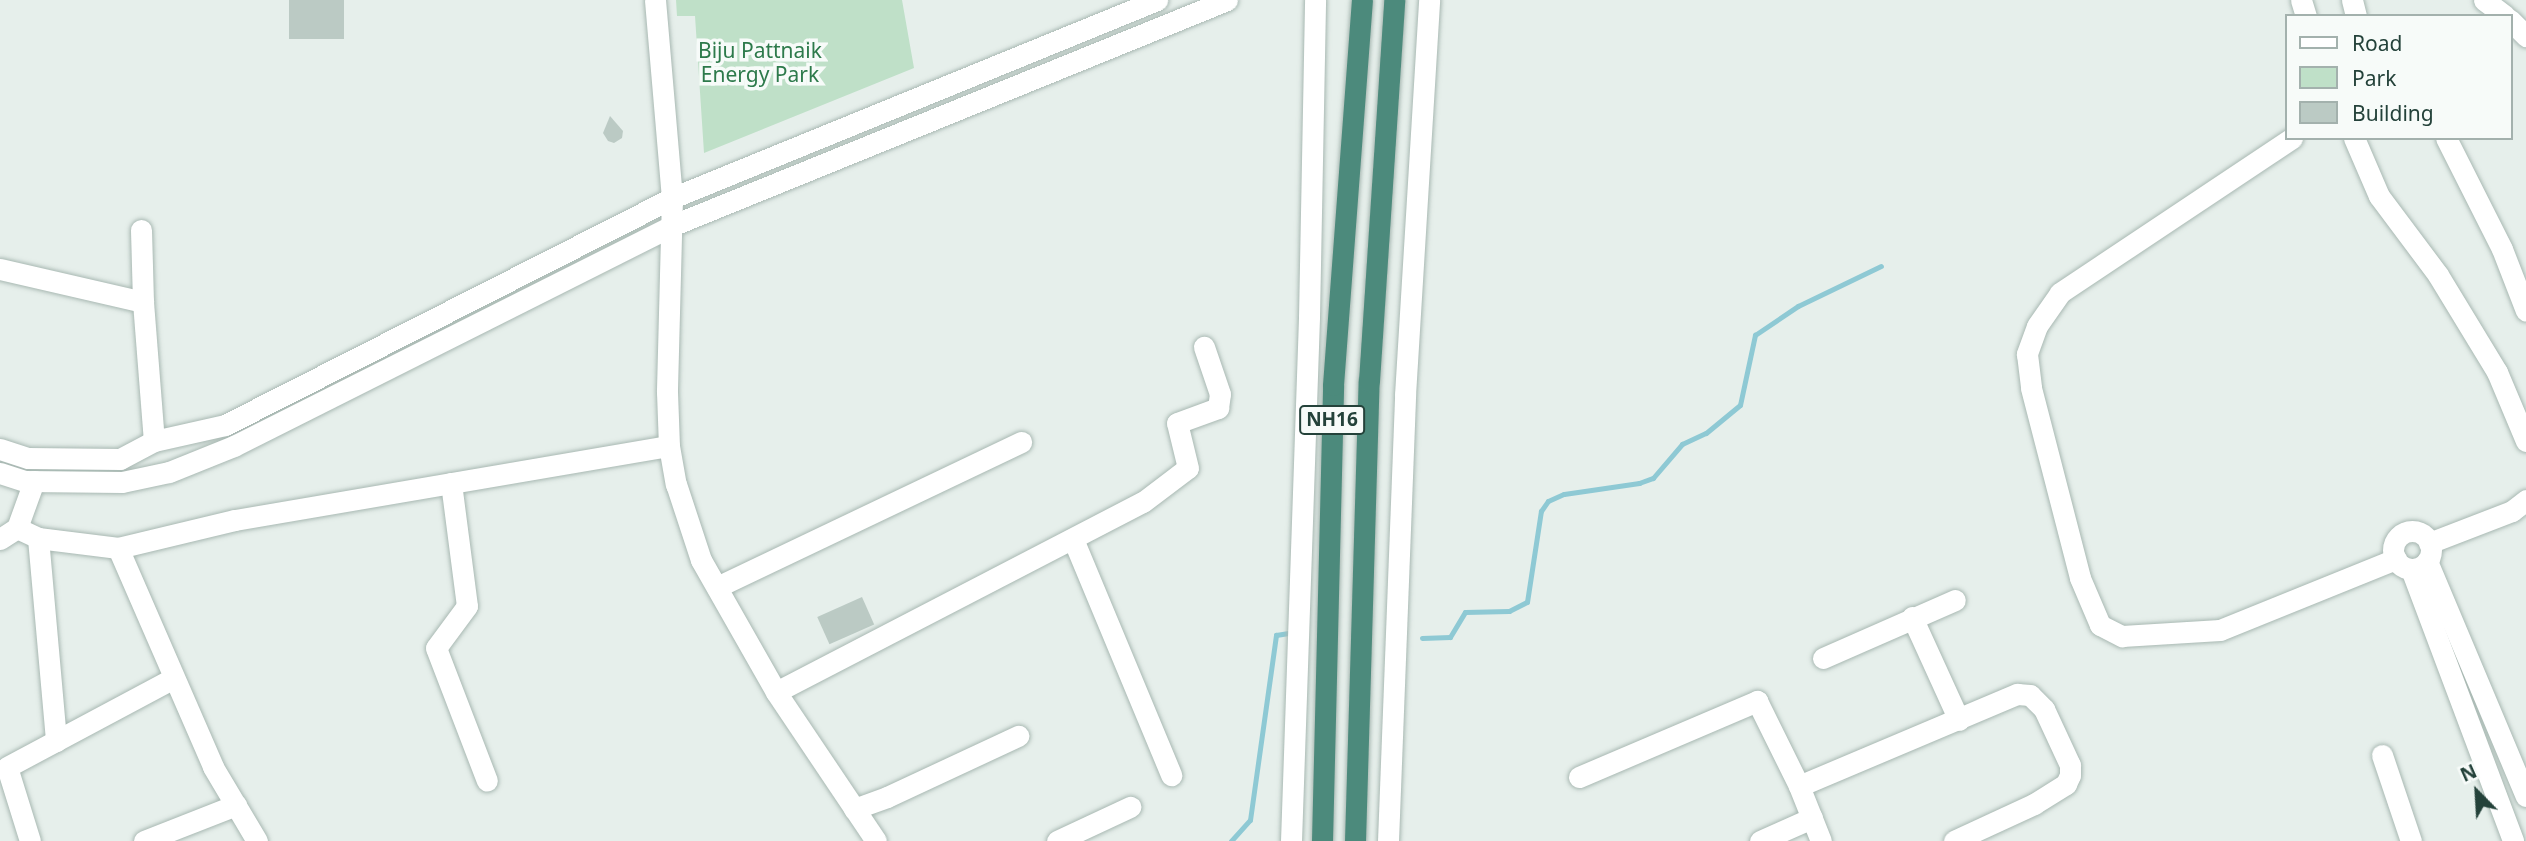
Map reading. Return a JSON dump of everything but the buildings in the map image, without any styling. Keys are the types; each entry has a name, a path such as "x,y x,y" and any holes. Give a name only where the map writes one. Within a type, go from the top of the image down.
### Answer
{"highway":[{"name":"NH16","path":"1322,841 1333,385 1362,0"},
{"name":"NH16","path":"1354,841 1370,381 1394,0"}],"street":[{"path":"655,0 672,198 667,392 669,446 686,524 701,560 776,692 876,841"},
{"path":"0,449 29,458 120,459 154,441 225,425 672,198 1157,0"},
{"path":"0,473 34,481 122,482 169,472 234,446 671,226 1227,0"},
{"path":"1291,841 1309,317 1315,0"},
{"path":"1388,841 1405,396 1429,0"},
{"path":"2484,0 2502,14"},
{"path":"2512,22 2526,36"},
{"path":"2289,140 2060,293 2037,326 2027,354 2031,388 2080,578 2100,625 2122,636 2220,630 2416,558 2512,511 2526,500"},
{"path":"2355,140 2379,196 2438,275 2497,372 2526,441"},
{"path":"2447,140 2502,249 2526,311"},
{"path":"141,230 143,302 154,441"},
{"path":"0,270 143,302"},
{"path":"776,692 1143,502 1188,468 1177,423 1218,408 1220,394 1204,347"},
{"path":"717,587 1021,442"},
{"path":"34,481 9,534 118,548 235,520 669,446"},
{"path":"451,484 467,606 436,648 487,781"},
{"path":"38,538 56,741"},
{"path":"1073,539 1171,775"},
{"path":"118,548 213,767 257,841"},
{"path":"2416,558 2447,632 2526,796"},
{"path":"1823,659 1955,600"},
{"path":"1912,617 1959,720"},
{"path":"2447,632 2514,841"},
{"path":"30,841 7,767 174,678"},
{"path":"1799,786 2017,694 2030,695 2044,709 2070,765 2070,775 2057,792 1954,841"},
{"path":"1579,777 1757,701 1799,786 1821,841"},
{"path":"855,809 887,797 1018,736"},
{"path":"2382,755 2411,841"},
{"path":"144,841 236,805"},
{"path":"1057,841 1130,807"},
{"path":"1759,841 1812,818"}],"green space":[{"name":"Biju Pattnaik Energy Park","path":"676,0 902,0 914,68 704,153 695,16 677,16"}],"waterway":[{"path":"1422,638 1450,637 1465,612 1509,611 1527,602 1541,511 1548,501 1564,494 1639,483 1653,478 1682,444 1706,433 1740,405 1755,335 1798,306 1881,266"},
{"path":"1231,841 1250,820 1276,635 1295,632"}]}
